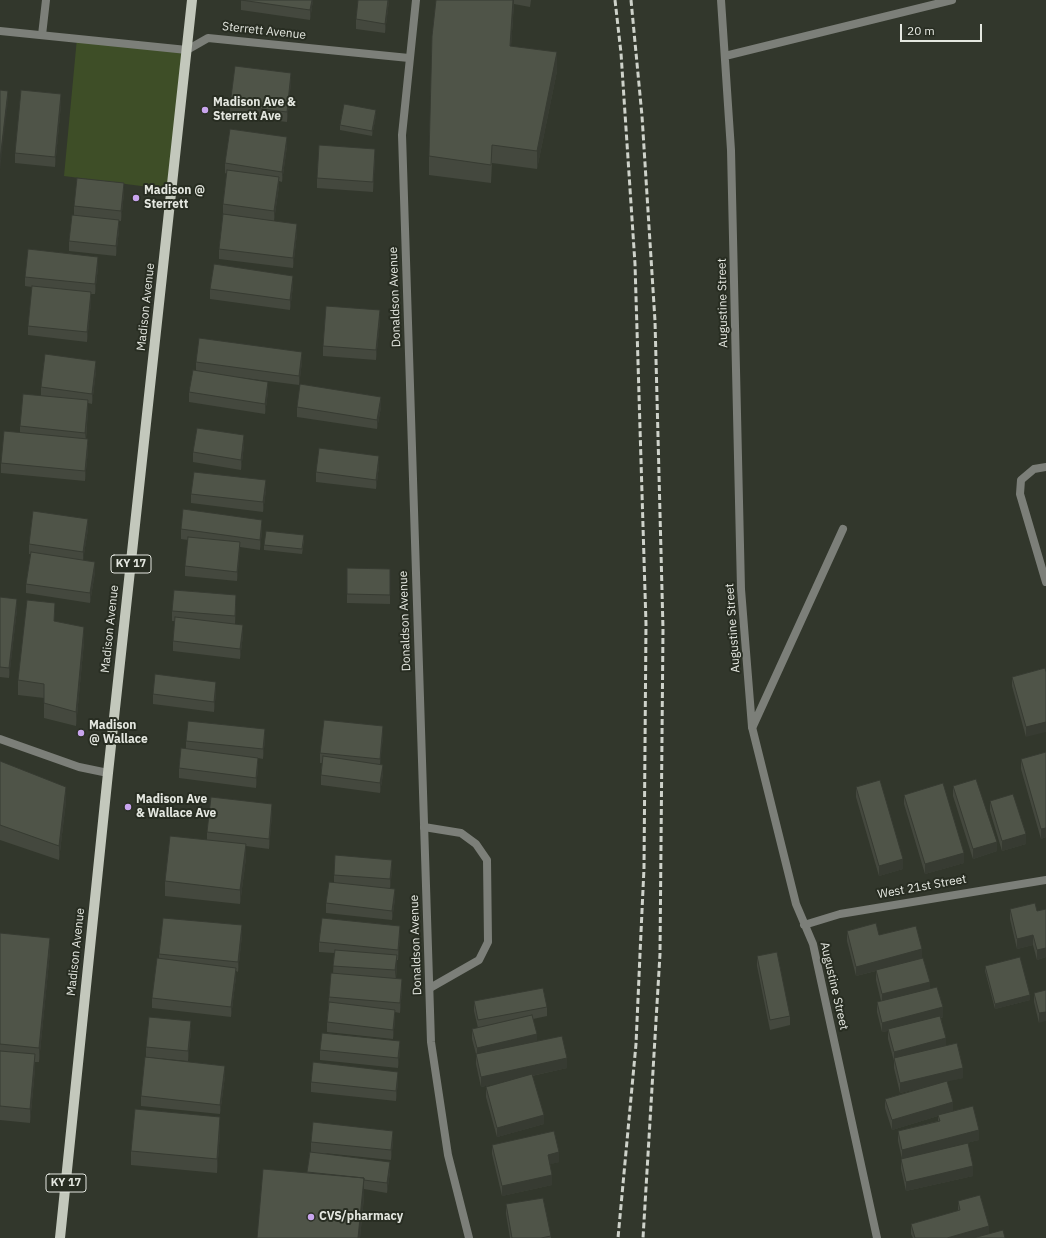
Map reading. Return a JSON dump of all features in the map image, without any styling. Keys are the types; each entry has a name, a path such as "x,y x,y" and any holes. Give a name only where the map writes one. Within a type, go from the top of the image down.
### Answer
{"main road":[{"name":"Madison Avenue","path":"60,1238 108,773 192,0"}],"street":[{"path":"42,35 46,0"},
{"name":"Donaldson Avenue","path":"416,0 402,135 431,1042 448,1155 469,1238"},
{"name":"Augustine Street","path":"721,0 731,150 741,589 752,727 796,904 813,944 877,1238"},
{"path":"725,56 952,0"},
{"path":"0,31 187,50"},
{"name":"Sterrett Avenue","path":"187,50 208,38 409,58"},
{"path":"1046,467 1034,469 1021,480 1020,494 1046,582"},
{"path":"752,727 843,529"},
{"path":"0,739 79,767 108,773"},
{"path":"424,827 461,833 476,844 487,860 488,942 479,960 430,988"},
{"name":"West 21st Street","path":"804,925 840,914 1046,880"}],"green space":[{"path":"77,38 187,50 172,190 64,176"}],"building":[{"path":"241,0 312,0 310,10"},
{"path":"358,0 388,0 385,24 356,19"},
{"path":"436,0 513,0 510,46 557,52 537,151 492,145 491,165 429,156 432,36"},
{"path":"235,66 291,73 287,112 230,105"},
{"path":"0,90 8,91 0,160"},
{"path":"21,90 61,94 55,157 15,153"},
{"path":"344,104 376,110 372,131 340,125"},
{"path":"230,129 287,137 282,172 225,163"},
{"path":"319,145 375,149 373,182 317,178"},
{"path":"227,170 279,177 274,211 223,204"},
{"path":"77,178 124,183 121,211 74,206"},
{"path":"223,214 297,224 293,258 219,249"},
{"path":"72,215 119,220 116,246 69,241"},
{"path":"28,249 98,257 95,284 25,277"},
{"path":"214,264 293,276 290,300 210,289"},
{"path":"32,286 91,292 87,332 28,326"},
{"path":"326,306 380,310 376,350 323,346"},
{"path":"199,338 302,352 299,376 196,362"},
{"path":"45,354 96,361 92,394 41,387"},
{"path":"193,370 268,382 265,404 189,392"},
{"path":"300,384 381,397 377,420 297,407"},
{"path":"23,394 88,400 85,433 20,426"},
{"path":"197,428 244,435 241,460 193,452"},
{"path":"4,431 88,439 85,471 1,463"},
{"path":"319,448 379,456 376,480 316,472"},
{"path":"194,472 266,480 263,502 191,494"},
{"path":"183,509 262,520 260,540 181,529"},
{"path":"33,511 88,519 83,552 29,544"},
{"path":"266,531 304,535 302,549 264,545"},
{"path":"188,537 240,542 237,572 185,566"},
{"path":"31,552 95,562 90,593 26,584"},
{"path":"347,568 390,569 390,595 347,594"},
{"path":"174,590 236,595 235,616 172,611"},
{"path":"0,597 17,599 9,668 0,667"},
{"path":"27,600 55,603 54,621 84,627 76,712 44,703 44,684 18,680"},
{"path":"175,617 243,625 240,649 173,641"},
{"path":"1045,668 1046,722 1026,727 1012,677"},
{"path":"155,674 216,682 214,702 153,694"},
{"path":"324,720 383,726 380,759 320,753"},
{"path":"188,721 265,729 263,749 186,741"},
{"path":"181,748 258,758 256,778 179,768"},
{"path":"1046,752 1046,828 1041,829 1021,759"},
{"path":"323,756 383,765 380,783 321,775"},
{"path":"0,761 66,787 59,846 0,825"},
{"path":"976,779 997,842 973,849 953,786"},
{"path":"880,780 903,859 879,866 856,787"},
{"path":"943,783 964,853 925,864 904,795"},
{"path":"1013,794 1026,834 1002,841 990,801"},
{"path":"211,797 272,804 269,839 207,832"},
{"path":"170,836 246,844 240,890 165,881"},
{"path":"335,855 392,860 390,879 334,875"},
{"path":"329,882 395,889 392,911 326,903"},
{"path":"1035,903 1037,911 1046,909 1046,948 1037,950 1033,935 1017,939 1010,909"},
{"path":"163,918 242,925 238,962 159,954"},
{"path":"322,918 400,926 398,950 319,942"},
{"path":"876,923 879,935 916,926 922,949 856,967 847,931"},
{"path":"0,933 50,938 39,1048 0,1044"},
{"path":"335,950 397,955 395,970 333,966"},
{"path":"777,952 790,1016 770,1020 757,956"},
{"path":"1020,957 1030,995 995,1004 985,966"},
{"path":"157,958 236,968 231,1007 152,998"},
{"path":"923,958 930,982 882,994 876,970"},
{"path":"331,973 402,979 400,1003 329,997"},
{"path":"937,987 943,1007 882,1023 877,1002"},
{"path":"543,988 547,1007 478,1020 474,1001"},
{"path":"1046,990 1046,1012 1039,1013 1034,993"},
{"path":"329,1002 395,1010 393,1030 327,1022"},
{"path":"532,1015 537,1034 477,1048 472,1029"},
{"path":"940,1016 946,1038 894,1052 888,1029"},
{"path":"149,1017 191,1021 188,1051 146,1047"},
{"path":"322,1033 400,1041 398,1058 320,1050"},
{"path":"562,1036 567,1058 481,1077 476,1054"},
{"path":"957,1043 963,1068 900,1083 894,1058"},
{"path":"0,1051 35,1054 30,1109 0,1106"},
{"path":"145,1057 225,1066 220,1105 141,1096"},
{"path":"313,1062 398,1072 396,1091 311,1082"},
{"path":"532,1074 544,1115 497,1128 486,1087"},
{"path":"947,1081 953,1102 892,1120 885,1099"},
{"path":"973,1106 979,1130 902,1150 898,1131 940,1121 938,1115"},
{"path":"135,1109 220,1117 217,1159 131,1151"},
{"path":"313,1122 393,1131 391,1150 311,1142"},
{"path":"554,1131 559,1152 548,1155 552,1175 502,1186 492,1145"},
{"path":"968,1143 973,1166 906,1182 901,1159"},
{"path":"310,1152 390,1162 387,1183 364,1180 364,1178 307,1172"},
{"name":"CVS/pharmacy","path":"263,1169 364,1178 358,1238 257,1238"},
{"path":"980,1195 989,1226 947,1238 915,1238 911,1224 960,1210 958,1201"},
{"path":"543,1198 551,1236 541,1238 512,1238 506,1204"},
{"path":"1003,1230 1005,1238 973,1238"}],"railway":[{"path":"615,0 621,53 635,264 646,624 644,868 636,1044 618,1238"},
{"path":"631,0 642,116 655,321 663,629 660,954 643,1238"}],"place":[{"name":"Madison Ave & Sterrett Ave","path":"205,110"},
{"name":"Madison @ Sterrett","path":"136,198"},
{"name":"Madison @ Wallace","path":"81,733"},
{"name":"Madison Ave & Wallace Ave","path":"128,807"},
{"name":"CVS/pharmacy","path":"311,1217"}]}
